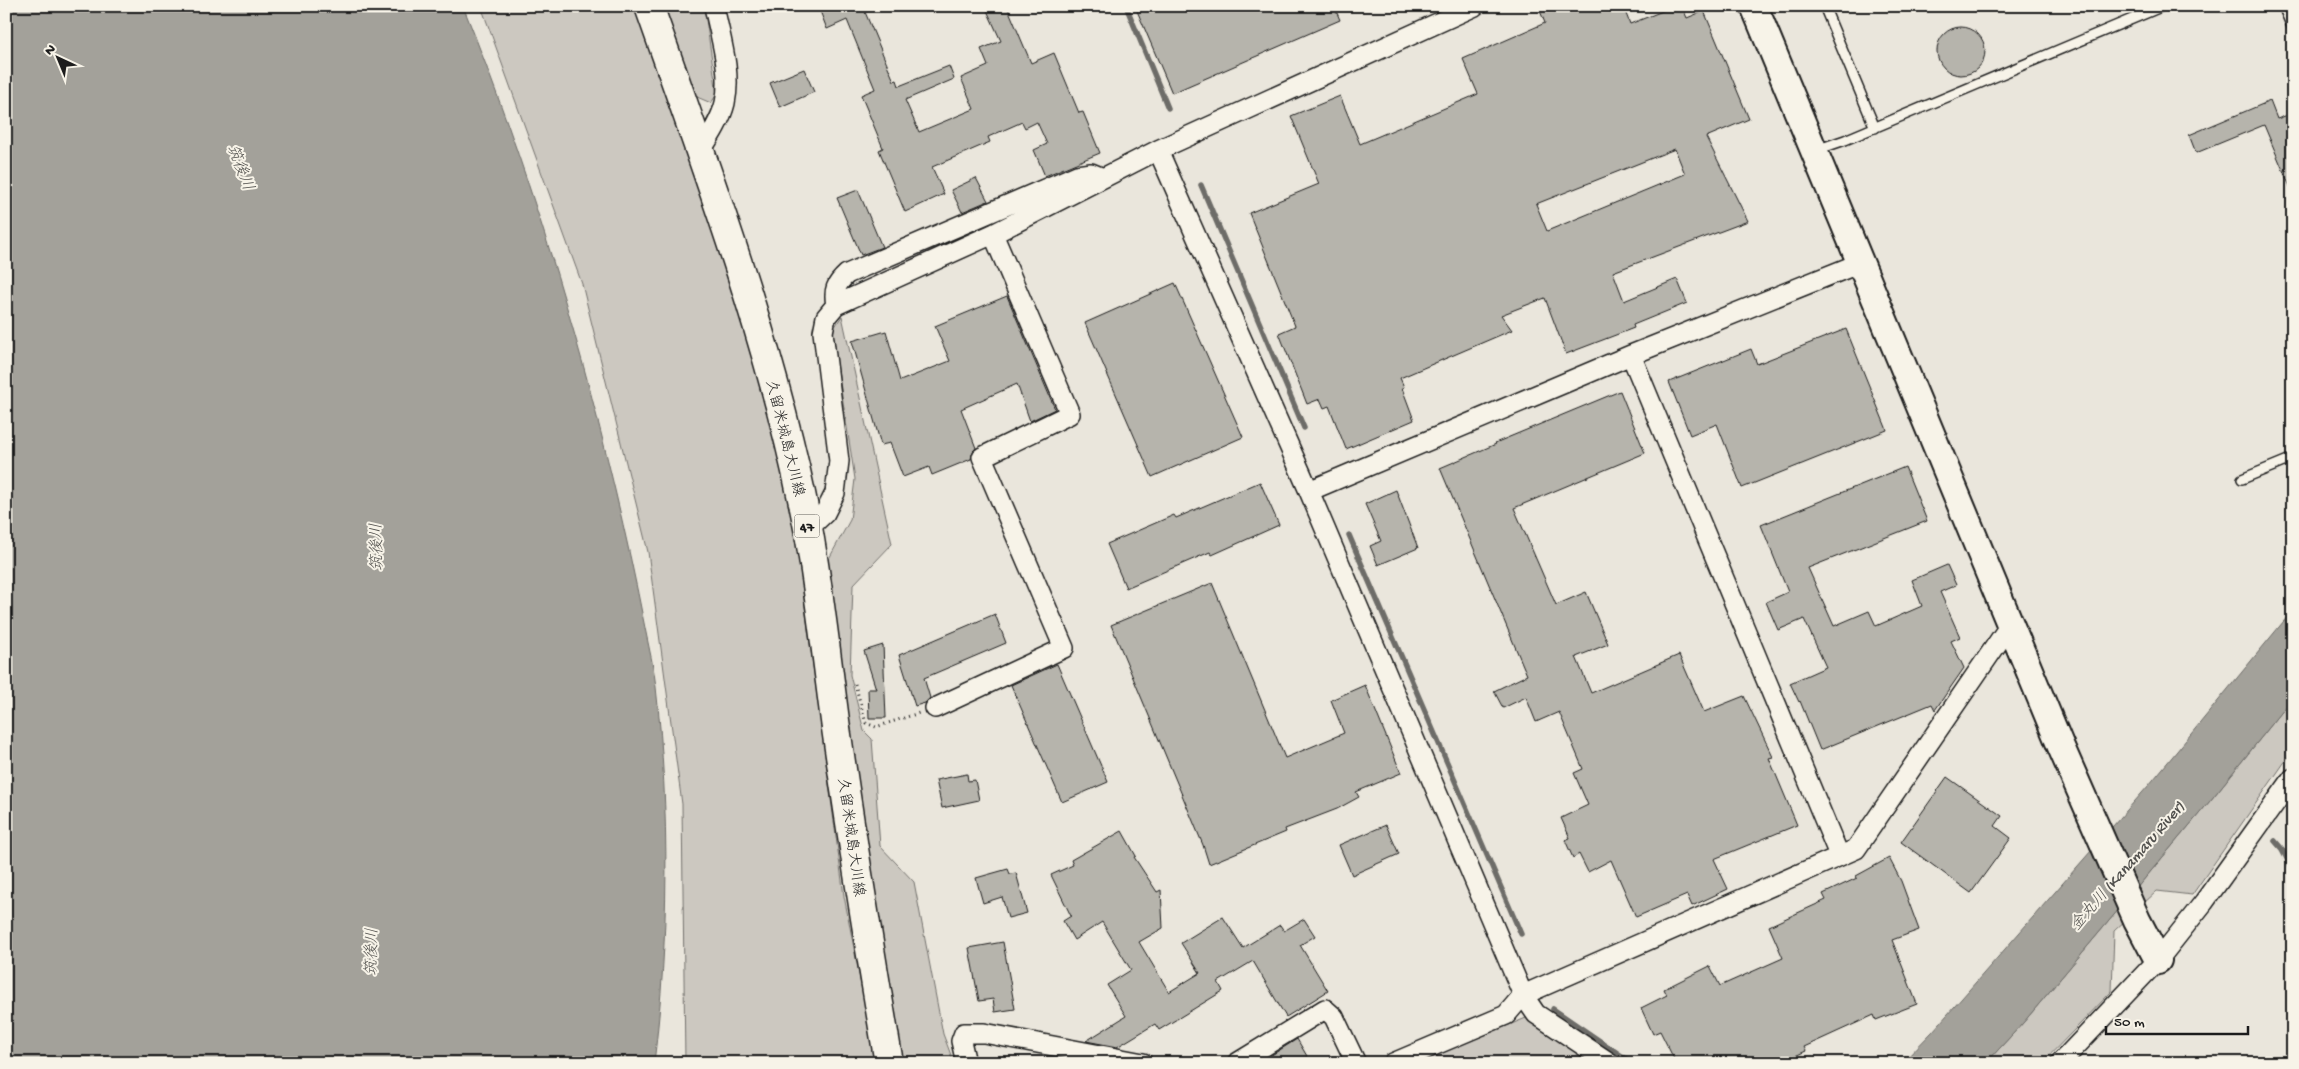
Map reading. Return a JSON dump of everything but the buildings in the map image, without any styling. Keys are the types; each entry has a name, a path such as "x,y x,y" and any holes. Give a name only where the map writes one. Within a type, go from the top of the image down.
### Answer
{"main road":[{"name":"久留米城島大川線","path":"649,6 700,152 756,323 786,430 808,529 859,890 889,1063"}],"street":[{"path":"700,152 725,104 726,68 714,6"},
{"path":"1754,6 2061,747 2137,920 2158,960"},
{"path":"808,529 825,513 836,493 839,461 823,332 826,317 836,305 993,234 1158,150 1466,8"},
{"path":"1158,150 1309,491 1523,995 1536,1014 1610,1063"},
{"path":"836,305 833,293 836,283 846,274 1077,175 1090,173 1103,178"},
{"path":"934,708 1064,648 982,457 1070,414 993,234"},
{"path":"1309,491 1631,355 1860,263"},
{"path":"1631,355 1839,855"},
{"path":"1393,1063 1506,1015 1523,995 1856,849 2010,625"},
{"path":"2060,1063 2158,960 2204,902 2293,778"},
{"path":"1237,1063 1324,1009 1334,1017 1356,1063"},
{"path":"966,1063 961,1041 964,1033 984,1033 1143,1063"}],"lane":[{"path":"1824,6 1875,128"},
{"path":"1814,151 1875,128 2163,6"},
{"path":"2283,6 2293,29"},
{"path":"2242,479 2293,458"}],"path":[{"path":"854,678 866,724 876,727 934,708"}],"shaded area":[{"path":"481,6 636,6 746,329 791,502 844,896 876,1063 685,1063 682,804 648,552 582,284"},
{"path":"663,6 704,6 717,94 711,103 690,94"},
{"path":"842,316 892,544 853,585 850,675 864,731 872,739 880,846 914,882 943,1034 954,1063 900,1063 867,862 825,566 850,520 855,479 832,331"},
{"path":"2293,698 2293,750 2192,895 2157,891 2114,931 2112,991 2042,1063 1986,1063 2023,1023 2210,801"},
{"path":"1526,1018 1594,1063 1417,1063"}],"water":[{"name":"筑後川","path":"6,6 463,6 508,125 548,245 584,367 631,559 653,665 664,781 666,875 663,969 654,1063 6,1063"},
{"name":"金丸川 (Kanamaru River)","path":"2293,610 2293,698 2210,801 2023,1023 1986,1063 1902,1063 1933,1031 2149,785"}],"waterway":[{"path":"1126,6 1168,108"},
{"path":"1201,185 1304,428"},
{"path":"1349,535 1521,934"},
{"path":"2275,841 2282,849 2293,870"},
{"path":"1553,1009 1632,1063"}]}
